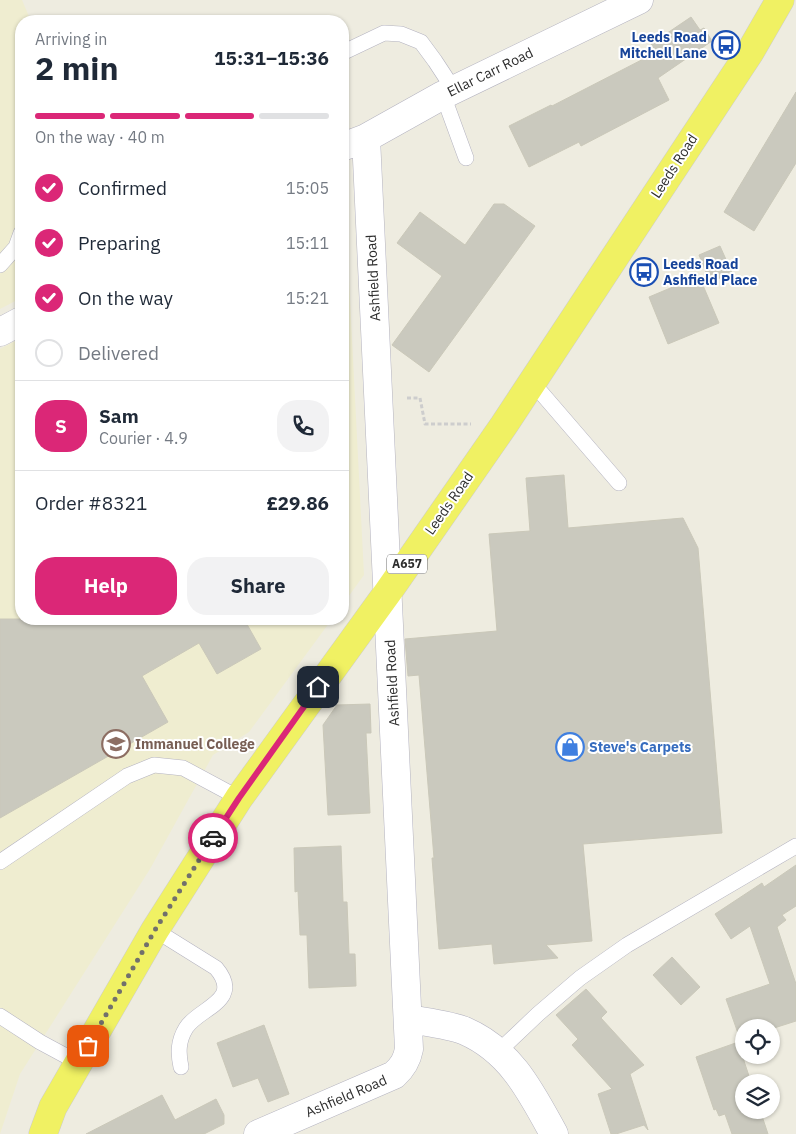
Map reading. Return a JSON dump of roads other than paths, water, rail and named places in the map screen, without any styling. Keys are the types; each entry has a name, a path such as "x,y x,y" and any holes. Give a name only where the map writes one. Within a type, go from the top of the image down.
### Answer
{"main road":[{"name":"Leeds Road","path":"42,1134 53,1107 155,930 239,798 388,592 504,425 750,52 780,0"}],"street":[{"name":"Ellar Carr Road","path":"354,142 448,92 639,0"},
{"name":"Ashfield Road","path":"258,1134 394,1075 402,1068 410,1048 378,400 354,142"},
{"path":"0,332 15,325"},
{"path":"409,1019 464,1030 490,1044 511,1063 536,1100 554,1134"}],"lane":[{"path":"349,50 384,33 400,34 421,42 448,92 466,158"},
{"path":"0,265 15,248"},
{"path":"532,382 619,483"},
{"path":"0,862 127,776 154,765 183,768 239,798"},
{"path":"498,1052 580,978 627,945 796,846"},
{"path":"155,930 216,968 222,975 224,982 224,991 216,1005 195,1018 186,1027 180,1040 178,1053 181,1067"},
{"path":"0,1016 40,1042 79,1063"}],"place":[{"name":"Leeds Road Mitchell Lane","path":"726,45"},
{"name":"Leeds Road Ashfield Place","path":"644,272"},
{"name":"Immanuel College","path":"116,744"},
{"name":"Steve's Carpets","path":"570,747"}]}
